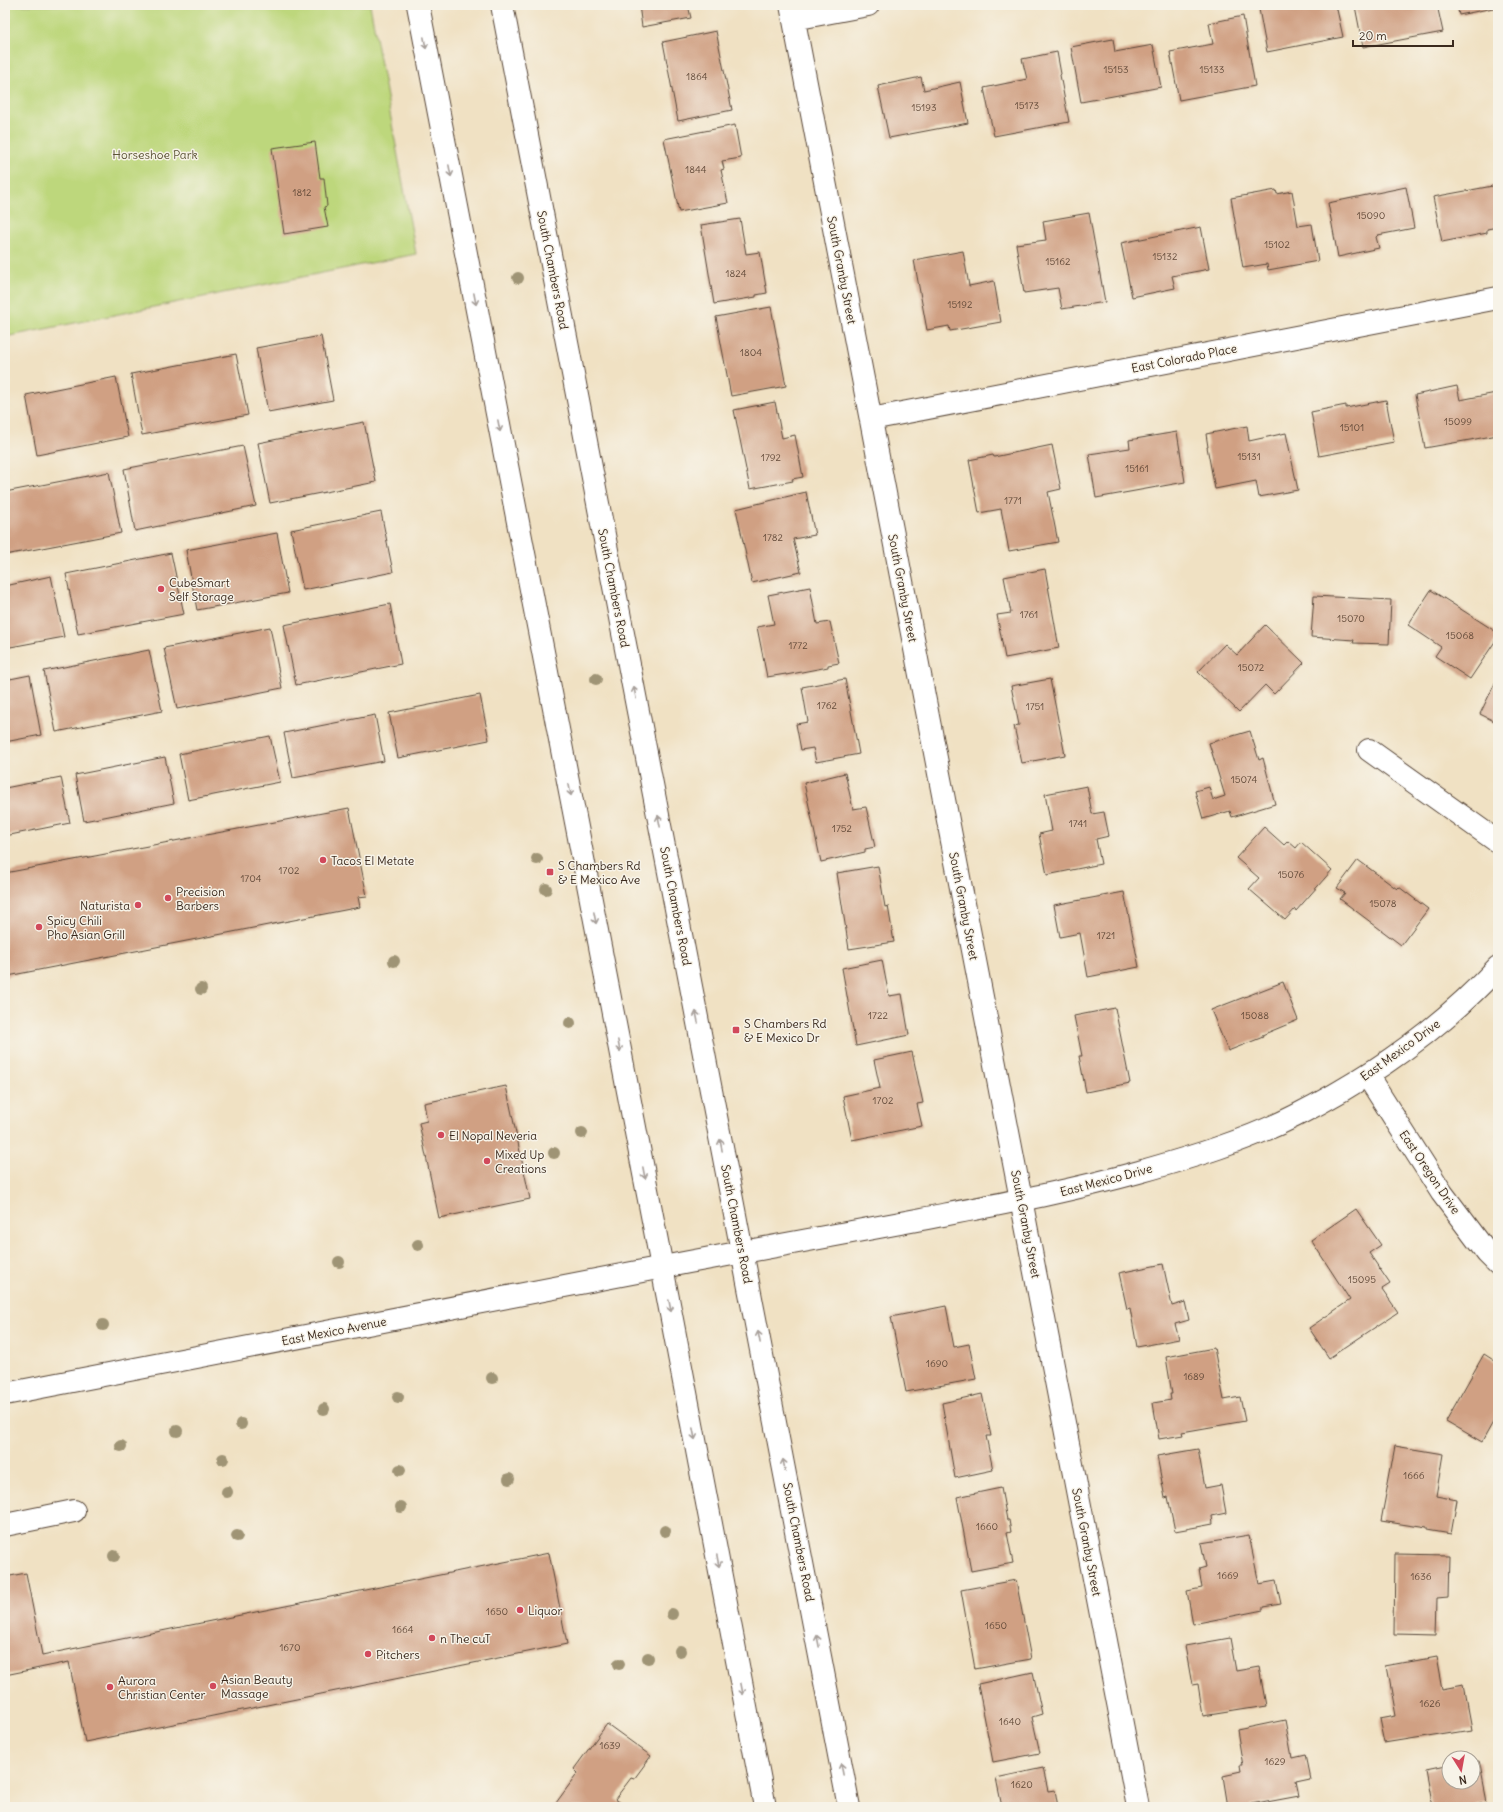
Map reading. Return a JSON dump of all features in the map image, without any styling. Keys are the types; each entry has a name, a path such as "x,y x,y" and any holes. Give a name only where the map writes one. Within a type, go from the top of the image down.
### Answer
{"street":[{"path":"418,5 765,1807"},
{"name":"South Chambers Road","path":"502,5 849,1807"},
{"path":"793,12 868,5"},
{"name":"South Granby Street","path":"793,12 1138,1807"},
{"name":"East Colorado Place","path":"871,419 1498,298"},
{"path":"1369,750 1498,842"},
{"name":"East Mexico Drive","path":"662,1267 1021,1201 1096,1184 1224,1146 1294,1117 1367,1075 1428,1032 1484,982 1498,967"},
{"name":"East Oregon Drive","path":"1367,1075 1442,1192 1487,1253 1498,1264"},
{"name":"East Mexico Avenue","path":"5,1394 662,1267"},
{"path":"5,1525 74,1511"}],"green space":[{"name":"Horseshoe Park","path":"5,5 370,5 416,254 5,337"}],"building":[{"path":"639,5 688,5 691,18 642,27"},
{"path":"1279,5 1336,5 1343,37 1267,52 1259,9"},
{"path":"1356,5 1437,5 1443,32 1363,47"},
{"path":"1457,5 1498,5 1498,7 1459,15"},
{"path":"1243,16 1255,86 1179,100 1170,52 1213,44 1209,23"},
{"path":"716,31 732,110 678,121 663,42"},
{"path":"1113,39 1115,52 1153,45 1161,87 1081,102 1071,47"},
{"path":"1057,52 1069,122 994,136 984,88 1027,79 1022,59"},
{"path":"921,77 924,90 960,82 968,123 889,138 878,86"},
{"path":"735,125 741,158 722,161 724,169 721,170 728,203 679,212 664,139"},
{"path":"315,142 320,178 324,178 327,206 324,207 328,227 284,234 272,148"},
{"path":"1498,185 1498,227 1487,229 1487,233 1442,242 1433,197"},
{"path":"1406,187 1414,228 1378,235 1376,237 1379,248 1338,257 1328,203"},
{"path":"1276,190 1277,194 1292,191 1298,226 1312,224 1318,261 1268,270 1267,264 1243,268 1231,198"},
{"path":"1089,213 1105,302 1062,309 1058,288 1024,293 1016,244 1046,240 1043,221"},
{"path":"740,219 746,254 760,252 767,293 756,295 756,297 714,304 701,225"},
{"path":"1201,227 1209,269 1172,276 1175,288 1132,297 1121,243"},
{"path":"963,251 969,286 994,281 1001,322 950,331 949,326 927,330 914,260"},
{"path":"771,307 786,386 731,396 716,317"},
{"path":"321,336 333,400 268,412 256,348"},
{"path":"236,354 248,415 142,435 131,374"},
{"path":"116,377 128,437 37,455 26,395"},
{"path":"1457,386 1460,400 1496,393 1498,402 1498,435 1425,448 1415,395"},
{"path":"1386,400 1394,442 1319,456 1311,412 1346,405 1346,408"},
{"path":"775,402 782,438 795,435 803,477 792,479 793,481 750,489 734,410"},
{"path":"364,422 376,482 270,503 258,443"},
{"path":"1247,426 1249,441 1286,433 1298,490 1259,497 1256,481 1215,489 1206,434"},
{"path":"1177,432 1185,482 1096,498 1089,454 1130,448 1129,440"},
{"path":"1052,445 1061,489 1048,492 1058,542 1009,551 1001,509 979,513 969,460 993,455 994,457"},
{"path":"243,446 256,506 135,531 124,469"},
{"path":"109,472 121,533 5,555 5,492"},
{"path":"806,492 815,535 793,539 801,572 752,583 736,509"},
{"path":"381,512 393,572 303,590 291,530"},
{"path":"277,533 288,593 197,610 186,550"},
{"path":"171,553 184,614 78,634 66,574"},
{"path":"1045,569 1059,648 1005,658 997,615 1011,613 1004,577"},
{"path":"51,576 64,637 5,648 5,586"},
{"path":"810,587 817,624 830,622 839,663 828,665 828,667 767,677 757,627 774,624 768,595"},
{"path":"1431,590 1498,633 1498,637 1470,679 1435,656 1441,647 1408,625"},
{"path":"1314,596 1391,600 1389,644 1353,643 1354,640 1311,637"},
{"path":"390,604 401,664 296,685 284,625"},
{"path":"1265,625 1304,663 1274,694 1265,685 1239,712 1198,672 1225,644 1237,655"},
{"path":"270,627 282,688 177,709 164,648"},
{"path":"149,650 162,711 56,732 44,671"},
{"path":"30,675 41,735 5,742 5,680"},
{"path":"1498,677 1498,723 1480,714"},
{"path":"845,679 859,754 816,762 813,748 801,750 796,724 808,722 802,687"},
{"path":"1050,679 1065,755 1022,763 1014,726 1019,725 1011,686"},
{"path":"480,695 489,740 398,758 389,713"},
{"path":"375,715 384,761 293,778 284,733"},
{"path":"1250,731 1259,760 1263,758 1275,804 1232,817 1230,811 1203,819 1195,791 1209,787 1213,800 1225,796 1209,743"},
{"path":"270,736 280,782 188,800 179,754"},
{"path":"165,757 174,803 84,821 75,775"},
{"path":"845,773 853,809 866,807 875,847 865,849 865,852 821,862 804,783"},
{"path":"61,777 70,823 5,836 5,788"},
{"path":"1087,786 1092,814 1104,812 1109,836 1096,839 1101,864 1047,875 1039,834 1052,831 1045,794"},
{"path":"349,808 367,896 358,897 360,907 8,976 5,979 5,873"},
{"path":"1264,827 1284,845 1288,841 1296,848 1301,842 1332,870 1296,911 1295,909 1285,920 1249,889 1259,878 1236,858"},
{"path":"1358,860 1397,889 1399,887 1428,909 1401,945 1340,899 1345,893 1337,888"},
{"path":"878,866 885,907 888,906 894,942 849,949 837,873"},
{"path":"1124,892 1139,967 1088,977 1080,933 1060,937 1054,905"},
{"path":"882,960 889,996 902,994 909,1035 856,1046 842,968"},
{"path":"1283,982 1298,1020 1262,1035 1263,1037 1228,1051 1211,1010"},
{"path":"1115,1008 1130,1083 1086,1092 1079,1056 1082,1056 1074,1016"},
{"path":"912,1052 923,1103 917,1104 922,1126 852,1140 843,1096 880,1088 874,1060"},
{"path":"506,1086 530,1199 439,1218 419,1123 427,1121 424,1103"},
{"path":"1356,1209 1381,1245 1369,1253 1390,1284 1382,1289 1398,1312 1329,1358 1309,1328 1350,1300 1311,1240"},
{"path":"1163,1264 1172,1306 1185,1302 1189,1320 1175,1324 1179,1339 1137,1347 1130,1308 1127,1309 1119,1273"},
{"path":"946,1306 954,1347 969,1344 976,1379 906,1392 891,1317"},
{"path":"1214,1348 1224,1400 1240,1397 1245,1421 1182,1432 1183,1435 1159,1439 1153,1403 1171,1400 1170,1394 1172,1394 1166,1357"},
{"path":"1484,1354 1498,1363 1498,1416 1497,1415 1482,1442 1446,1421"},
{"path":"982,1394 991,1436 986,1436 993,1470 955,1478 942,1403"},
{"path":"1395,1446 1443,1454 1436,1496 1457,1500 1451,1534 1427,1530 1427,1528 1381,1521"},
{"path":"1198,1449 1205,1488 1221,1485 1226,1513 1212,1516 1213,1524 1175,1531 1168,1497 1165,1498 1157,1456"},
{"path":"1001,1488 1007,1520 1009,1520 1011,1532 1007,1533 1013,1563 971,1571 957,1497"},
{"path":"1249,1535 1259,1584 1276,1581 1281,1604 1263,1607 1263,1610 1193,1624 1187,1591 1202,1588 1199,1569 1206,1567 1201,1543"},
{"path":"549,1553 567,1644 85,1742 69,1662 5,1675 5,1577 26,1573 42,1655"},
{"path":"1395,1554 1449,1555 1448,1597 1437,1598 1436,1635 1394,1634"},
{"path":"1016,1580 1031,1659 975,1669 961,1590"},
{"path":"1230,1638 1236,1671 1259,1667 1266,1706 1203,1716 1198,1684 1192,1685 1185,1646"},
{"path":"1436,1657 1442,1690 1464,1686 1472,1729 1385,1743 1380,1719 1396,1716 1387,1666"},
{"path":"1033,1672 1042,1714 1032,1717 1040,1753 993,1762 978,1684"},
{"path":"1285,1720 1292,1757 1305,1754 1310,1778 1296,1781 1299,1796 1251,1805 1250,1807 1228,1807 1223,1776 1241,1772 1240,1766 1243,1766 1237,1730"},
{"path":"607,1724 651,1756 634,1779 631,1778 615,1799 624,1805 622,1807 553,1807 578,1773 574,1769"},
{"path":"1441,1767 1441,1790 1481,1790 1481,1771 1487,1802 1474,1804 1474,1807 1432,1807 1425,1770"},
{"path":"1043,1768 1048,1791 1055,1790 1058,1807 1002,1807 996,1778"}],"place":[{"name":"CubeSmart Self Storage","path":"161,589"},
{"name":"Tacos El Metate","path":"323,860"},
{"name":"S Chambers Rd & E Mexico Ave","path":"550,872"},
{"name":"Precision Barbers","path":"168,898"},
{"name":"Naturista","path":"138,905"},
{"name":"Spicy Chili Pho Asian Grill","path":"39,927"},
{"name":"S Chambers Rd & E Mexico Dr","path":"736,1030"},
{"name":"El Nopal Neveria","path":"441,1135"},
{"name":"Mixed Up Creations","path":"487,1161"},
{"name":"Liquor","path":"520,1610"},
{"name":"n The cuT","path":"432,1638"},
{"name":"Pitchers","path":"368,1654"},
{"name":"Asian Beauty Massage","path":"213,1686"},
{"name":"Aurora Christian Center","path":"110,1687"}]}
